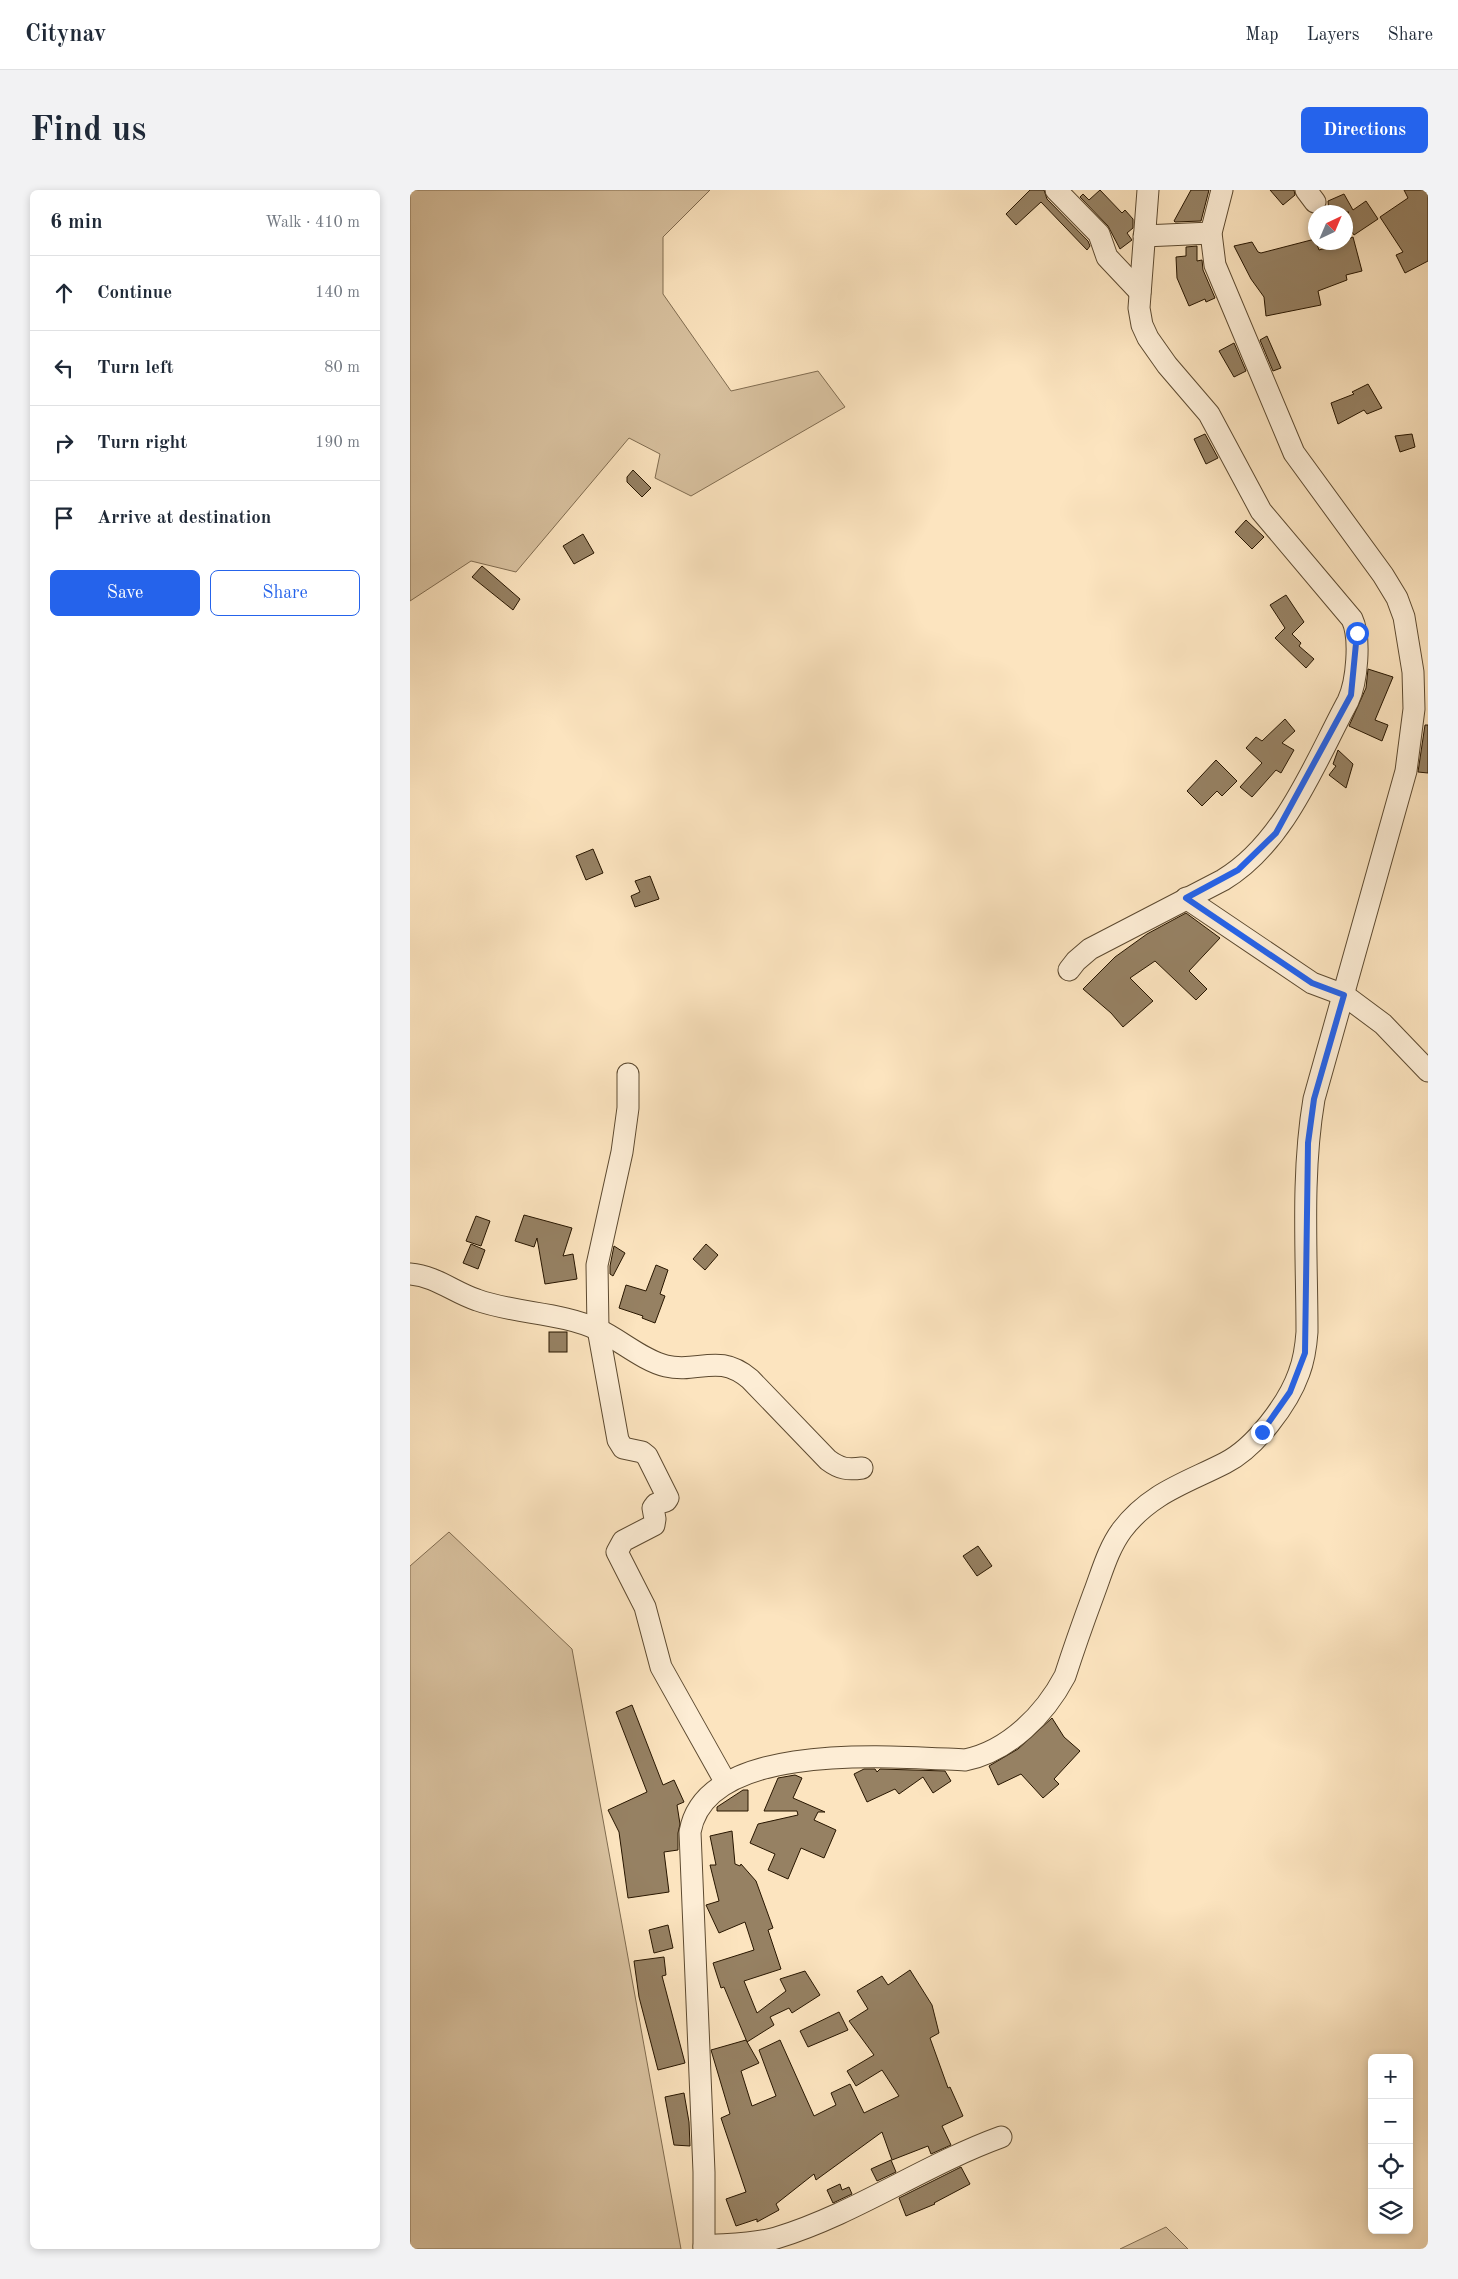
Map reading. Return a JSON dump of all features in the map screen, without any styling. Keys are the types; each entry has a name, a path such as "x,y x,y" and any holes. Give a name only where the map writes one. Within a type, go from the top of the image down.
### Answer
{"street":[{"path":"1056,190 1099,234 1107,257 1140,292"},
{"path":"1069,970 1090,949 1238,870 1276,833 1351,695 1357,633 1346,612 1265,517 1214,421 1152,344 1140,316 1140,292 1148,190"},
{"path":"1001,2137 964,2150 834,2215 777,2238 704,2248 704,2172 690,1832 692,1822 699,1807 726,1783 758,1770 846,1757 965,1760 977,1758 1007,1742 1038,1715 1057,1691 1065,1676 1106,1560 1122,1531 1156,1497 1175,1485 1236,1456 1262,1432 1290,1392 1305,1353 1308,1143 1314,1099 1406,771 1411,744 1414,709 1413,672 1409,638 1404,617 1388,583 1302,466 1284,434 1215,265 1210,233 1222,190"},
{"path":"1144,236 1210,233"},
{"path":"1186,898 1312,983 1344,995 1383,1024 1428,1070"},
{"path":"628,1074 628,1108 622,1152 597,1265 598,1329 618,1440 623,1448 642,1452 647,1456 668,1498 666,1502 656,1504 653,1508 656,1519 654,1526 620,1544 617,1552 618,1558 645,1607 661,1667 726,1783"},
{"path":"410,1274 433,1278 479,1301 568,1320 598,1329 666,1366 720,1365 742,1372 828,1460 841,1468 850,1470 862,1468"}],"shaded area":[{"path":"410,190 710,190 663,237 663,294 731,391 818,371 845,407 691,496 655,478 660,454 629,438 516,572 471,561 410,601"},
{"path":"449,1532 572,1649 681,2249 410,2249 410,1566"},
{"path":"1166,2227 1188,2249 1120,2249"}],"building":[{"path":"1030,190 1044,190 1047,199 1088,241 1090,246 1087,250 1041,202 1016,225 1006,214"},
{"path":"1100,190 1122,213 1125,210 1133,219 1133,228 1127,233 1132,240 1120,249 1108,226 1080,197 1083,194 1089,200"},
{"path":"1191,190 1209,190 1201,221 1175,222 1174,221"},
{"path":"1270,190 1294,190 1295,195 1283,205"},
{"path":"1404,190 1428,190 1428,261 1405,273 1396,255 1403,252 1380,217 1408,198"},
{"path":"1344,194 1350,205 1328,205 1328,201"},
{"path":"1366,201 1378,219 1354,235 1353,210"},
{"path":"1353,237 1362,271 1346,275 1347,280 1318,291 1321,305 1266,316 1264,297 1251,279 1234,246 1252,242 1258,252 1261,253 1308,241 1308,250 1353,250"},
{"path":"1197,246 1197,261 1202,260 1203,270 1215,298 1206,302 1205,299 1189,306 1177,278 1176,257 1186,256 1186,247"},
{"path":"1267,336 1281,368 1273,371 1260,340"},
{"path":"1234,343 1246,371 1234,377 1219,351"},
{"path":"1368,384 1382,408 1367,414 1364,410 1338,424 1331,403 1354,394 1352,392"},
{"path":"1205,434 1218,458 1206,464 1194,439"},
{"path":"1412,434 1415,447 1400,452 1395,436"},
{"path":"633,470 651,488 642,497 627,482 627,477"},
{"path":"1246,520 1264,537 1252,549 1235,532"},
{"path":"583,534 594,553 574,564 563,546"},
{"path":"482,566 520,599 513,610 472,577"},
{"path":"1286,595 1304,622 1292,634 1301,643 1299,646 1314,659 1306,668 1275,638 1285,628 1270,605"},
{"path":"1368,669 1393,677 1375,720 1388,725 1382,741 1349,726 1366,688"},
{"path":"1285,719 1295,731 1282,743 1294,750 1281,773 1276,770 1252,797 1240,787 1262,763 1246,748 1256,737 1262,741"},
{"path":"1425,725 1428,725 1428,773 1418,772"},
{"path":"1338,750 1353,764 1346,788 1329,775 1336,766 1333,764"},
{"path":"1216,760 1237,781 1222,796 1217,791 1202,806 1187,791"},
{"path":"593,849 603,873 586,880 576,856"},
{"path":"650,876 659,899 635,907 631,896 640,892 635,881"},
{"path":"1186,913 1220,938 1189,971 1207,989 1196,1000 1155,961 1130,978 1153,1001 1123,1027 1111,1013 1083,989 1115,957 1147,934"},
{"path":"524,1215 572,1228 563,1256 573,1254 577,1279 545,1284 537,1238 534,1247 515,1241"},
{"path":"476,1216 490,1221 481,1246 466,1241"},
{"path":"471,1244 485,1250 478,1269 463,1263"},
{"path":"706,1244 718,1255 705,1270 693,1259"},
{"path":"614,1246 625,1253 613,1276 610,1274 610,1266"},
{"path":"656,1265 668,1270 660,1294 665,1296 655,1323 642,1318 643,1316 619,1308 626,1285 646,1291"},
{"path":"549,1332 567,1332 567,1352 549,1352"},
{"path":"978,1546 992,1566 977,1576 963,1556"},
{"path":"632,1705 663,1785 674,1780 684,1802 677,1805 680,1824 678,1850 664,1852 669,1892 628,1898 619,1832 608,1810 647,1792 616,1712"},
{"path":"1052,1718 1064,1737 1080,1751 1054,1779 1059,1784 1043,1798 1021,1774 998,1785 989,1766 1018,1749"},
{"path":"864,1769 875,1769 877,1772 880,1769 945,1771 951,1781 933,1793 923,1777 899,1794 895,1789 867,1802 854,1774"},
{"path":"795,1775 802,1778 793,1798 825,1812 818,1812 814,1820 836,1830 824,1858 801,1848 788,1879 768,1870 775,1854 750,1843 758,1824 798,1815 797,1811 764,1811 778,1778"},
{"path":"743,1790 748,1790 748,1811 717,1811 717,1807"},
{"path":"732,1831 735,1864 740,1866 741,1864 756,1881 773,1928 768,1930 781,1969 744,1981 757,2013 786,1991 780,1979 805,1971 820,1995 792,2013 789,2008 770,2017 774,2025 747,2042 724,1987 721,1988 713,1963 754,1950 745,1922 719,1933 706,1905 719,1901 710,1865 716,1865 710,1836"},
{"path":"668,1925 673,1948 654,1953 649,1930"},
{"path":"664,1957 666,1975 662,1976 685,2063 658,2070 639,1997 634,1961"},
{"path":"910,1970 932,2005 939,2033 930,2038 948,2088 950,2087 963,2116 942,2126 951,2145 931,2154 928,2146 892,2160 882,2132 816,2180 814,2174 776,2204 779,2210 757,2222 757,2219 736,2226 726,2199 746,2192 721,2118 730,2114 711,2050 746,2040 759,2063 741,2071 752,2106 776,2096 759,2050 780,2040 814,2116 836,2105 831,2093 850,2084 864,2113 899,2096 882,2070 856,2086 847,2071 874,2055 849,2021 868,2009 857,1991 882,1976 888,1985"},
{"path":"839,2012 848,2030 808,2047 800,2031"},
{"path":"684,2093 689,2122 690,2146 674,2145 665,2097"},
{"path":"891,2160 896,2172 877,2181 871,2169"},
{"path":"961,2167 970,2184 935,2204 906,2216 899,2198"},
{"path":"840,2184 842,2190 849,2187 852,2194 833,2203 827,2190"}],"route":[{"path":"1262,1432 1290,1392 1299,1373 1305,1353 1307,1332 1306,1160 1310,1123 1314,1099 1344,995 1312,983 1186,898 1223,880 1238,870 1267,844 1276,833 1351,695 1357,633"}]}
